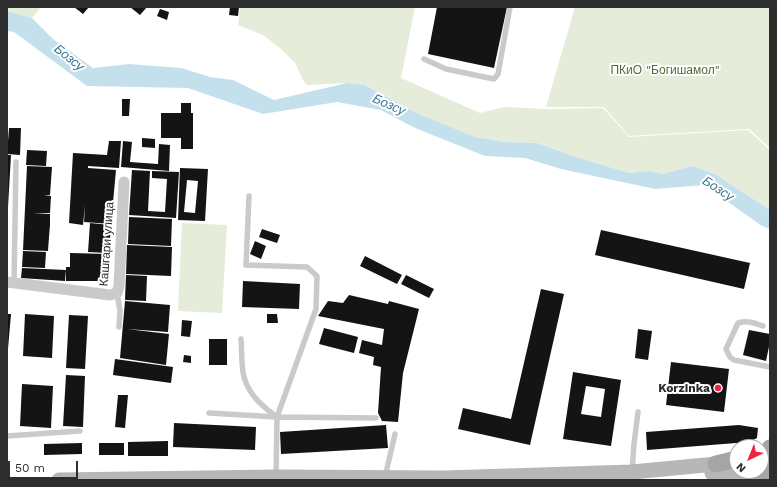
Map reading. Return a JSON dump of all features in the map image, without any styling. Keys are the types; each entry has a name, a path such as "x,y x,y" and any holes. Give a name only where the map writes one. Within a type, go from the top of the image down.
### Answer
{"main road":[{"path":"716,464 729,461"},
{"path":"594,477 632,472 729,464"},
{"path":"59,480 276,477 445,479 594,477 642,478 705,473 729,474"}],"street":[{"name":"Кашгари улица","path":"11,283 110,295 117,293 119,286 124,182"}],"lane":[{"path":"424,59 446,69 494,79 498,74 510,7"},
{"path":"11,283 16,162"},
{"path":"249,196 246,265 306,267 317,276 316,310 277,417 276,477"},
{"path":"117,293 120,311 119,327"},
{"path":"763,326 744,321 738,323 726,349 730,357 734,360 770,366"},
{"path":"241,339 243,376 250,392 261,405 277,417"},
{"path":"632,472 638,412"},
{"path":"209,413 277,417 376,418"},
{"path":"7,436 80,431"},
{"path":"385,478 395,434"}],"green space":[{"path":"7,7 41,7 32,18 7,11"},
{"path":"240,7 415,7 401,78 480,113 504,107 547,109 603,108 629,137 748,130 770,150 770,210 715,174 692,166 663,174 649,171 629,173 579,158 537,143 504,142 475,137 419,114 366,85 347,83 307,85 295,63 280,48 263,35 238,25"},
{"name":"ПКиО \"Богишамол\"","path":"575,7 770,7 770,148 749,129 629,136 604,107 546,107"},
{"path":"182,223 227,225 222,313 178,311"}],"water":[{"name":"Бозсу","path":"7,11 32,18 53,39 93,68 129,64 181,68 210,77 233,80 274,100 347,83 365,85 419,114 475,137 504,142 537,143 579,158 629,173 649,171 663,174 692,166 715,174 770,210 770,229 762,226 704,185 655,189 561,169 525,158 485,156 415,128 381,110 337,102 263,114 188,88 87,86 14,32 7,31"}],"building":[{"path":"74,7 89,7 83,14"},
{"path":"130,7 147,7 140,15"},
{"path":"230,7 239,7 238,16 229,15"},
{"path":"437,7 507,7 494,68 428,54"},
{"path":"160,9 169,12 167,20 157,16"},
{"path":"122,99 130,99 129,116 122,116"},
{"path":"181,103 191,103 191,113 193,113 193,149 181,149 181,138 161,138 161,113 181,113"},
{"path":"9,128 21,128 20,155 7,154"},
{"path":"142,138 155,139 155,148 142,147"},
{"path":"109,141 121,141 119,168 88,166 88,168 116,170 111,224 84,222 85,205 83,225 69,223 73,153 107,155"},
{"path":"123,141 132,142 130,162 158,164 159,144 170,145 169,171 121,167"},
{"path":"27,150 47,151 46,166 26,165"},
{"path":"7,155 11,155 8,207 7,207"},
{"path":"27,166 52,167 50,195 44,195 51,196 50,213 33,213 50,214 48,251 23,250"},
{"path":"180,168 208,169 205,221 178,220","holes":["187,180 198,181 195,213 184,212"]},
{"path":"132,170 150,171 148,211 165,212 167,179 152,178 152,171 179,172 176,218 129,215"},
{"path":"129,217 172,219 171,246 128,244"},
{"path":"90,223 111,225 109,253 88,252"},
{"path":"262,229 280,235 277,243 259,237"},
{"path":"601,230 750,263 744,289 595,255"},
{"path":"255,241 266,246 261,259 250,254"},
{"path":"127,245 172,247 171,276 126,274"},
{"path":"23,251 46,252 45,268 22,267"},
{"path":"70,253 109,254 109,281 66,281 66,267 70,267"},
{"path":"365,256 402,275 397,284 360,266"},
{"path":"22,268 66,270 65,281 21,278"},
{"path":"126,275 147,276 146,301 125,300"},
{"path":"406,275 434,289 429,298 401,284"},
{"path":"243,281 300,284 299,309 242,307"},
{"path":"541,289 564,294 530,445 458,429 463,408 511,419"},
{"path":"349,295 388,304 389,301 419,309 403,373 398,422 382,421 378,413 381,367 373,365 374,357 359,353 362,340 382,345 384,329 318,316 328,301 343,303"},
{"path":"125,301 170,305 168,332 127,329 169,334 166,365 120,358"},
{"path":"7,314 11,314 8,349 7,349"},
{"path":"25,314 54,316 52,358 23,356"},
{"path":"267,314 277,314 278,323 267,323"},
{"path":"69,315 88,316 85,369 66,368"},
{"path":"182,320 192,321 190,337 181,336"},
{"path":"324,328 358,337 354,353 319,344"},
{"path":"638,329 652,331 648,360 635,358"},
{"path":"749,330 770,334 766,361 743,355"},
{"path":"209,339 227,339 227,365 209,365"},
{"path":"184,355 191,356 191,363 183,362"},
{"path":"115,359 173,367 171,383 113,375"},
{"path":"671,362 729,369 724,412 666,405"},
{"path":"573,372 621,380 611,446 563,439","holes":["586,386 605,389 601,417 581,414"]},
{"path":"66,375 85,376 83,427 63,426"},
{"path":"22,384 53,386 51,428 20,426"},
{"path":"118,395 128,395 125,428 115,427"},
{"path":"174,423 256,427 255,450 173,447"},
{"path":"386,425 388,448 281,454 280,432"},
{"path":"739,425 758,428 757,438 755,439 729,439 729,444 647,450 646,432"},
{"path":"168,441 168,456 128,456 128,442"},
{"path":"82,443 82,454 44,455 44,444"},
{"path":"99,443 124,443 124,455 99,455"}],"place":[{"name":"Korzinka","path":"718,388"}]}
